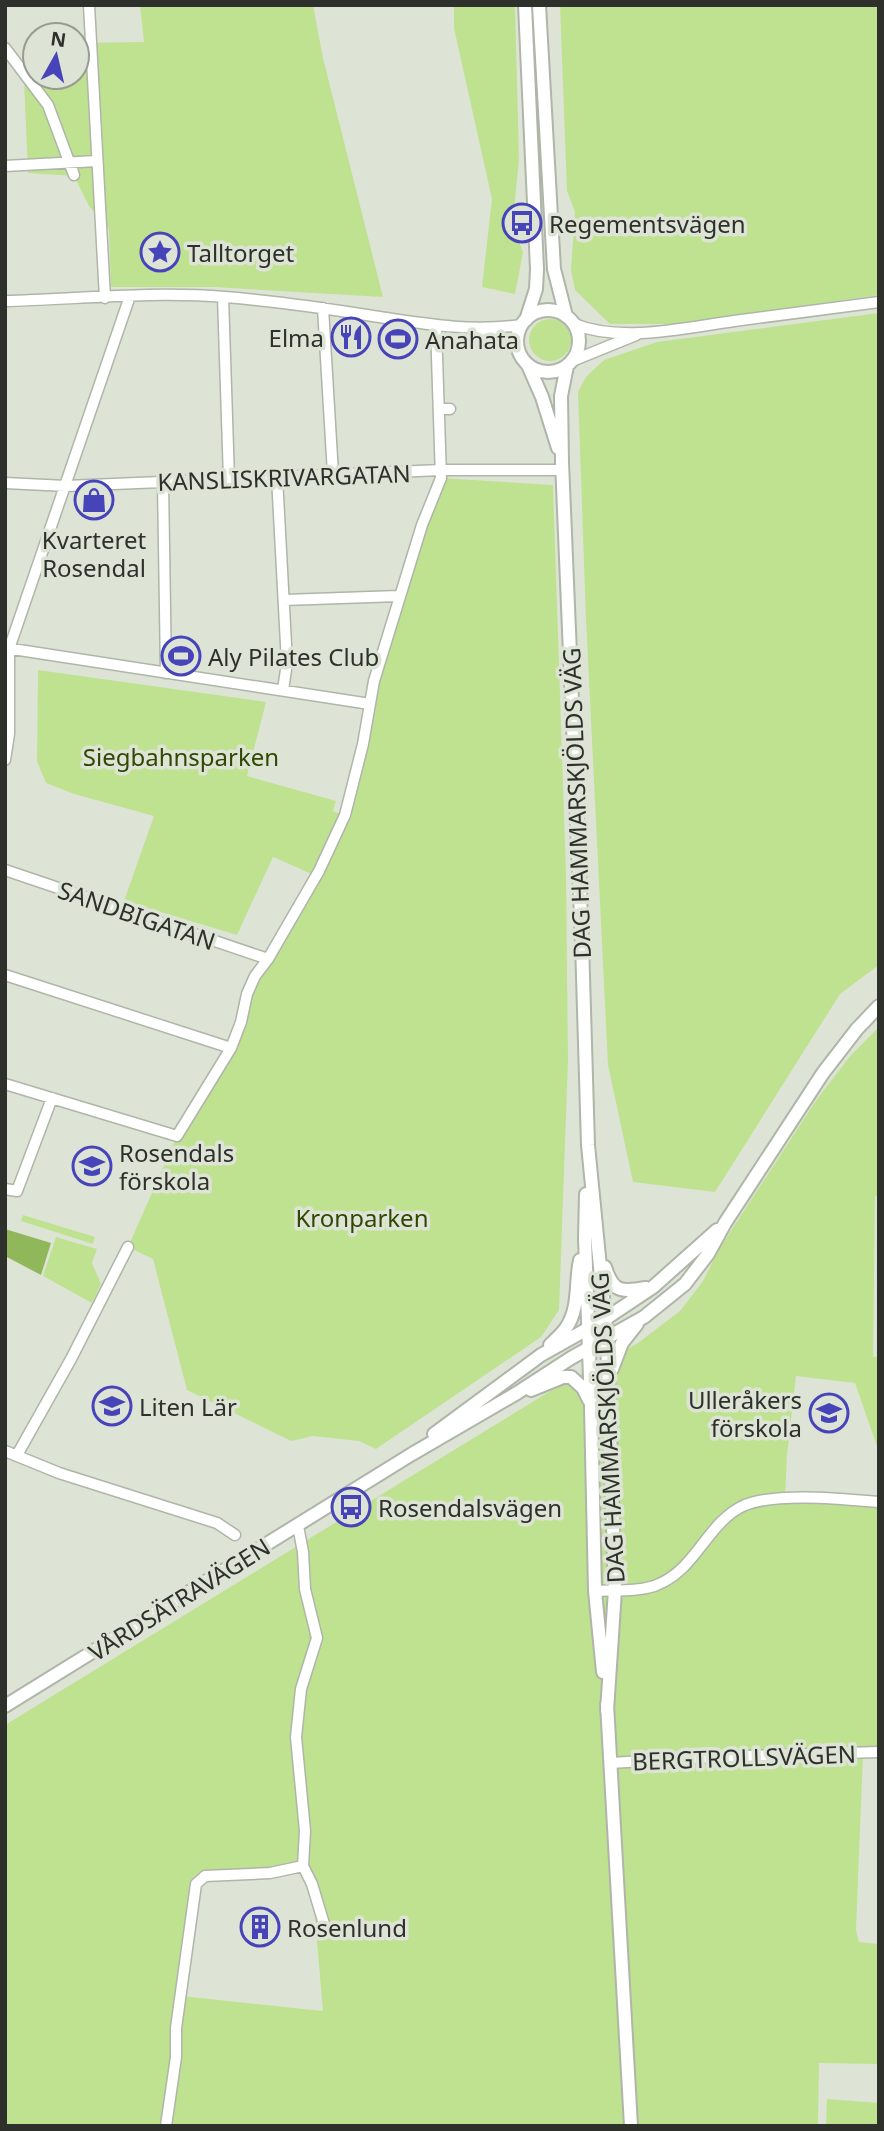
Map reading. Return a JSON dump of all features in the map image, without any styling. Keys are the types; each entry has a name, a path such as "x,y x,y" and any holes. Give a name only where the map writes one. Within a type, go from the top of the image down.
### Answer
{"main road":[{"path":"525,5 537,269 536,289 518,334 519,351 528,365 550,372 570,364 578,350 579,341 554,269 539,5"},
{"path":"524,322 535,313 546,311 558,312 570,320"},
{"name":"DAG HAMMARSKJÖLDS VÄG","path":"570,364 561,396 562,466 591,1239 589,1348 595,1591 607,1711 631,2126"},
{"name":"DAG HAMMARSKJÖLDS VÄG","path":"528,365 542,397 562,466"},
{"path":"608,1383 615,1356 622,1343 644,1317 685,1284 708,1254 725,1223 822,1073 879,1006"},
{"name":"VÅRDSÄTRAVÄGEN","path":"354,1492 541,1355 605,1319 653,1287 725,1223"},
{"path":"591,1239 614,1287 627,1291 653,1287"},
{"path":"541,1355 567,1327 573,1315 579,1267 591,1239"},
{"name":"DAG HAMMARSKJÖLDS VÄG","path":"591,1239 607,1338 615,1590 607,1711"},
{"name":"VÅRDSÄTRAVÄGEN","path":"5,1706 412,1454 644,1317"},
{"path":"517,1394 540,1388 563,1377 572,1377 583,1388 591,1406"}],"street":[{"path":"89,5 104,298"},
{"path":"5,48 48,105 74,175"},
{"path":"5,166 97,161"},
{"path":"5,301 130,296 223,297 323,308 458,328 497,328 524,322"},
{"path":"5,760 9,734 7,649 130,296"},
{"path":"223,297 229,479"},
{"path":"570,320 586,329 642,333 879,302"},
{"path":"323,308 333,474"},
{"path":"5,1084 177,1136 231,1048 255,976 268,959 319,871 345,815 363,744 374,681 422,525 441,478 444,409 436,326"},
{"path":"458,328 497,337 513,344 519,351"},
{"path":"570,364 642,333"},
{"name":"KANSLISKRIVARGATAN","path":"5,483 66,486 441,470 527,470 562,466"},
{"path":"277,477 287,663 283,690"},
{"path":"163,482 166,673"},
{"path":"284,600 399,596"},
{"path":"7,649 370,704"},
{"name":"SANDBIGATAN","path":"5,870 268,959"},
{"path":"5,975 231,1048"},
{"path":"5,1189 17,1191 52,1098"},
{"path":"17,1455 71,1359 128,1247"},
{"path":"5,1451 59,1473 217,1523 235,1535"},
{"path":"595,1591 649,1587 674,1576 723,1521 751,1503 785,1498 879,1502"},
{"path":"298,1526 305,1588 317,1638 300,1689 296,1737 305,1831 303,1867 312,1884 324,1924"},
{"name":"BERGTROLLSVÄGEN","path":"610,1763 727,1756 879,1752"},
{"path":"166,2126 176,2057 176,2028 196,1884 205,1876 270,1873 303,1867"}],"green space":[{"path":"140,5 313,5 323,58 383,297 213,287 111,287 109,229 89,206 74,176 28,173 24,91 91,91 91,43 144,42"},
{"path":"454,5 515,5 519,159 513,221 523,252 515,294 482,287 492,199 454,28"},
{"path":"560,5 879,5 879,295 675,324 610,324 575,290 571,270 575,212 567,191"},
{"path":"879,313 879,965 840,994 715,1192 633,1182 608,1065 586,619 578,392 586,377 604,360 657,342"},
{"path":"550,319 565,325 571,340 565,355 550,361 535,355 529,340 535,325"},
{"name":"Kronparken","path":"441,478 553,485 566,874 568,1061 559,1310 541,1337 376,1449 359,1441 313,1436 291,1441 187,1390 153,1259 128,1247 177,1136 231,1048 247,994 336,838 376,682"},
{"name":"Siegbahnsparken","path":"38,670 266,702 247,776 336,801 333,811 343,815 314,875 273,857 237,935 124,901 154,816 74,794 46,783 37,761"},
{"path":"879,1027 879,1197 875,1196 873,1357 879,1356 879,1452 855,1383 796,1376 785,1498 879,1502 879,1754 863,1754 856,1930 859,1942 879,1944 879,2064 819,2063 818,2126 5,2126 5,1725 547,1393 638,1343 680,1311 703,1281 719,1249 817,1099 851,1055","holes":["303,1867 312,1884 323,2011 181,1996 196,1884 205,1876"]},
{"path":"23,1215 95,1237 93,1244 21,1221"},
{"path":"56,1237 97,1249 92,1263 101,1284 92,1303 43,1276"},
{"path":"827,2099 879,2103 879,2126 826,2126"}],"shaded area":[{"path":"5,1229 51,1243 41,1275 5,1256"}],"place":[{"name":"Regementsvägen","path":"522,223"},
{"name":"Talltorget","path":"160,252"},
{"name":"Elma","path":"351,337"},
{"name":"Anahata","path":"398,339"},
{"name":"Kvarteret Rosendal","path":"94,500"},
{"name":"Aly Pilates Club","path":"181,656"},
{"name":"Rosendals förskola","path":"92,1166"},
{"name":"Liten Lär","path":"112,1406"},
{"name":"Ulleråkers förskola","path":"829,1413"},
{"name":"Rosendalsvägen","path":"351,1507"},
{"name":"Rosenlund","path":"260,1927"}]}
